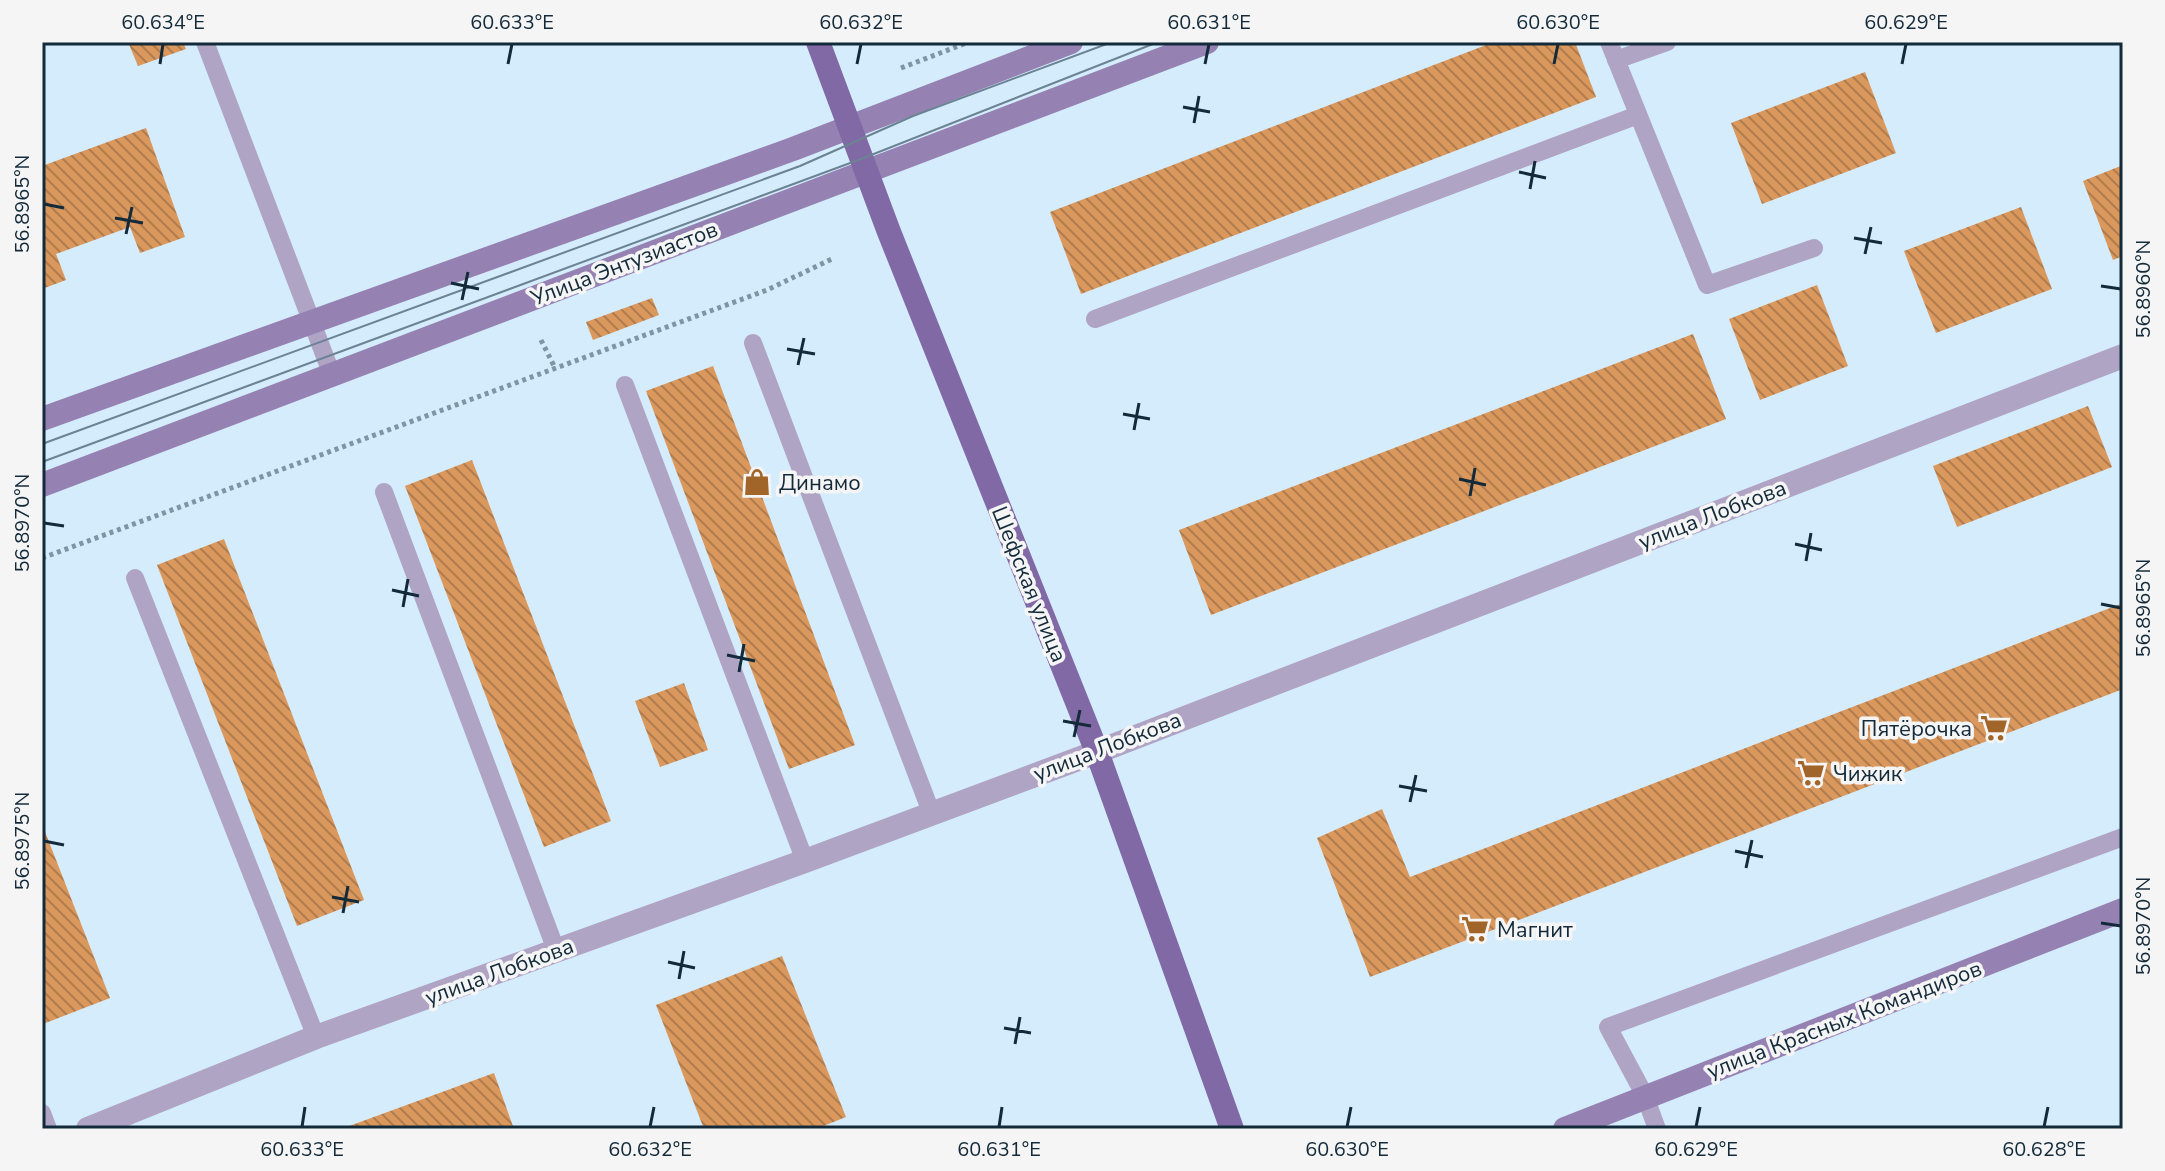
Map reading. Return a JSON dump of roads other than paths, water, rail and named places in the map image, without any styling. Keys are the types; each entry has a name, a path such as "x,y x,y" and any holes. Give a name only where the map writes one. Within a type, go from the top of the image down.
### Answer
{"main road":[{"name":"Шефская улица","path":"818,42 866,172 1097,752 1232,1129"}],"street":[{"path":"42,419 850,128 1071,42"},
{"name":"Улица Энтузиастов","path":"42,485 1207,42"},
{"name":"улица Лобкова","path":"88,1129 316,1037 1097,752 2123,356"},
{"name":"улица Красных Командиров","path":"1565,1129 2123,910"}],"lane":[{"path":"205,42 332,375"},
{"path":"1609,42 1707,285 1814,248"},
{"path":"1616,60 1667,42"},
{"path":"1095,319 1638,115"},
{"path":"753,343 931,812"},
{"path":"625,385 805,861"},
{"path":"384,492 556,950"},
{"path":"135,578 316,1037"},
{"path":"1657,1129 1645,1096 1608,1027 2123,837"},
{"path":"42,1113 48,1129"}],"tram line":[{"path":"42,444 800,166 913,116 1112,42"},
{"path":"42,462 861,159 1158,42"}],"place":[{"name":"Динамо","path":"757,482"},
{"name":"Пятёрочка","path":"1994,728"},
{"name":"Чижик","path":"1811,773"},
{"name":"Магнит","path":"1475,929"}]}
